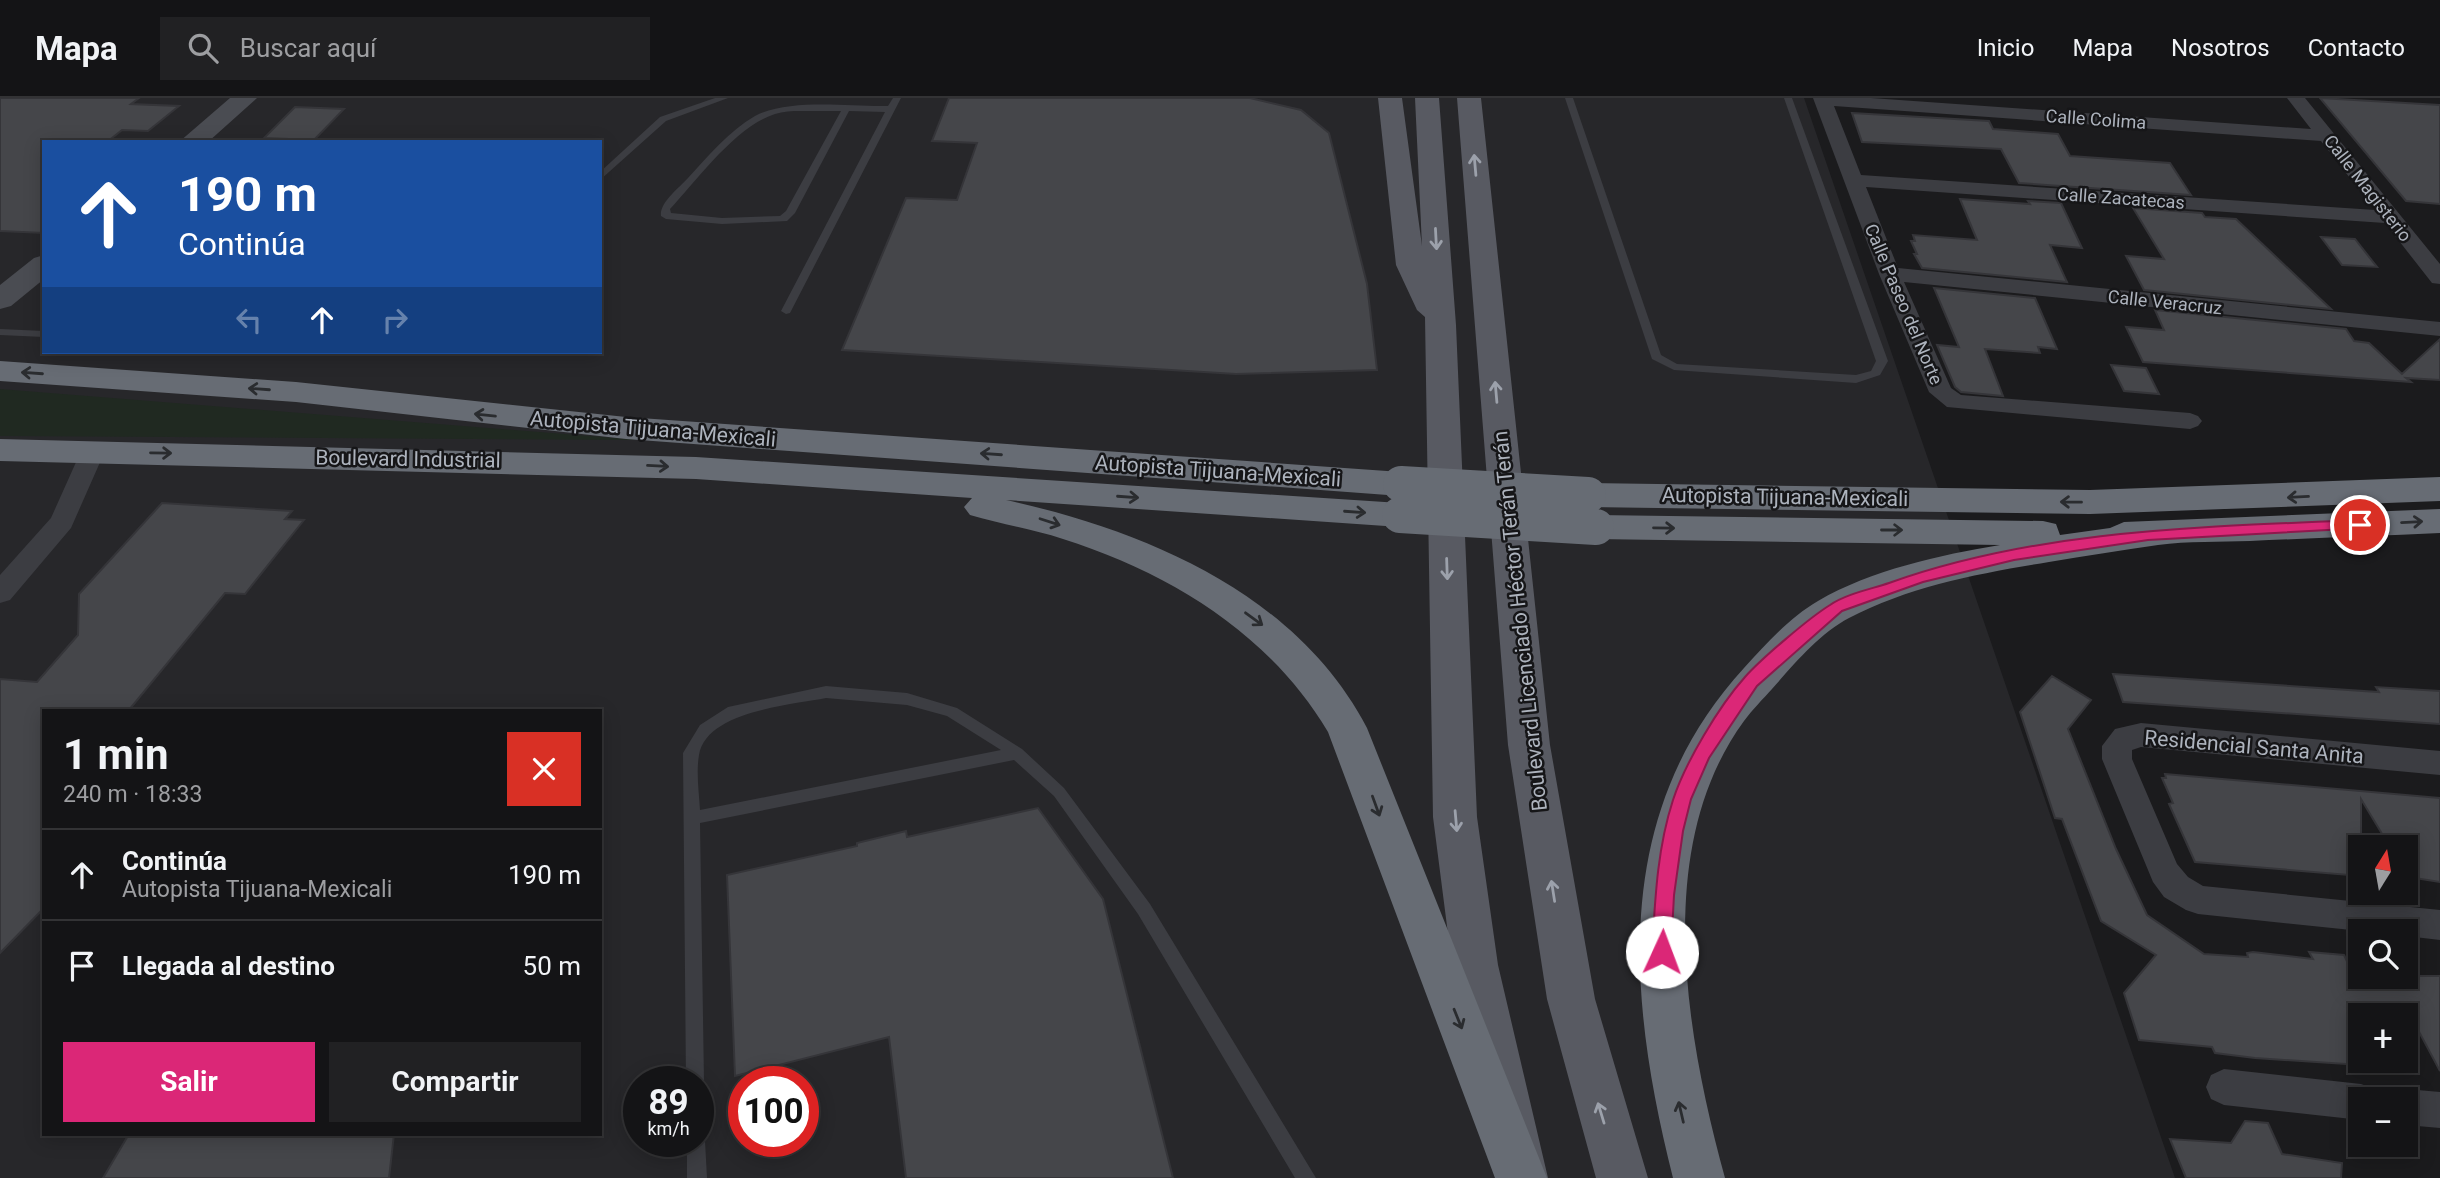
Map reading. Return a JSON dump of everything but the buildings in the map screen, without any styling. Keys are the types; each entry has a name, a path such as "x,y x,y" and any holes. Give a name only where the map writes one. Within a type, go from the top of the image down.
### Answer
{"highway":[{"name":"Autopista Tijuana-Mexicali","path":"0,370 296,392 613,427 1401,500"},
{"name":"Boulevard Industrial","path":"0,450 638,465 815,475"},
{"path":"815,475 1037,518 1118,544 1187,575 1263,625 1313,676 1347,728 1521,1178"},
{"name":"Autopista Tijuana-Mexicali","path":"815,475 2148,535 2440,521"},
{"name":"Autopista Tijuana-Mexicali","path":"1592,511 2090,502 2440,489"},
{"path":"1699,1178 1674,1078 1665,1018 1662,972 1664,895 1682,799 1702,755 1751,681 1836,607 1920,577 2014,554 2148,535"}],"main road":[{"path":"1390,98 1410,265 1441,325"},
{"path":"1427,98 1441,325 1455,817 1475,965 1521,1178"},
{"name":"Boulevard Licenciado Héctor Terán Terán","path":"1469,98 1528,745 1571,999 1622,1178"}],"street":[{"path":"194,140 245,98"},
{"name":"Calle Magisterio","path":"2295,98 2440,278"},
{"name":"Calle Colima","path":"1823,99 2327,136"},
{"name":"Calle Paseo del Norte","path":"1823,99 1852,180 1941,392 1955,401 2190,421"},
{"name":"Calle Zacatecas","path":"1852,180 2390,217"},
{"path":"0,300 42,266"},
{"name":"Calle Veracruz","path":"1890,274 2440,329"},
{"path":"0,593 62,522 93,451"},
{"name":"Residencial Santa Anita","path":"2440,763 2141,735 2126,737 2117,746 2117,759 2164,872 2176,887 2198,900 2440,925"},
{"path":"2224,1087 2348,1101"},
{"path":"2418,1108 2440,1110"}],"lane":[{"path":"602,175 663,119 724,98"},
{"path":"786,311 897,98"},
{"path":"1569,98 1656,357 1674,367 1856,379 1876,373 1882,361 1788,98"},
{"path":"845,111 790,213 783,219 722,221 666,216 665,209 750,121 783,110 891,109"},
{"path":"0,332 42,334"},
{"path":"695,1066 691,753 705,729 733,711 826,692 907,699 952,712 1017,753 1059,792 1144,909 1306,1178"},
{"path":"692,818 1017,753"},
{"path":"696,1157 697,1178"}],"shaded area":[{"path":"0,98 1804,98 2175,1178 0,1178"},
{"path":"0,389 640,440 0,436"}],"route":[{"path":"1662,952 1668,860 1682,799 1702,755 1751,681 1836,607 1920,577 2014,554 2148,535 2360,525"}]}
